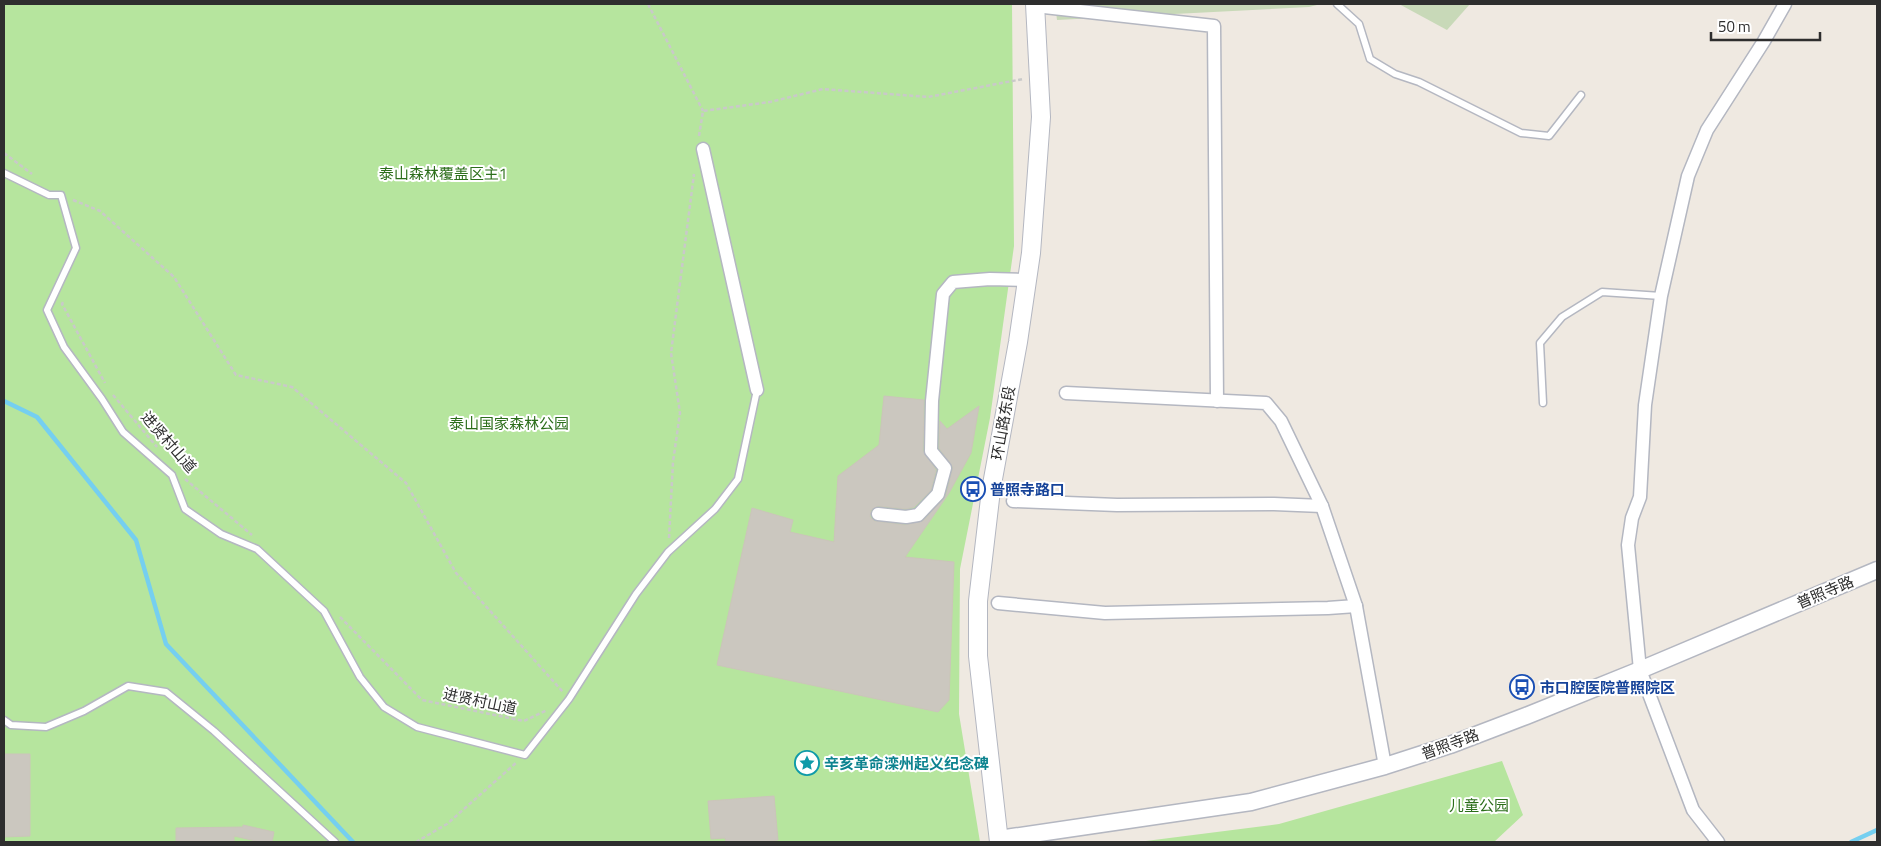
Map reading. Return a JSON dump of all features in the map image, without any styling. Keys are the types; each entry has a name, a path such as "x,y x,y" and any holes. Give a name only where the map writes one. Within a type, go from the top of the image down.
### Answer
{"main road":[{"name":"环山路东段","path":"999,840 978,656 978,601 991,490 1031,253 1040,117 1035,5"}],"street":[{"path":"1718,842 1693,810 1640,670 1628,545 1632,518 1640,497 1645,405 1661,296 1688,176 1707,130 1764,41 1785,4"},
{"path":"1035,5 1214,26 1217,401"},
{"path":"703,149 757,390"},
{"path":"878,514 906,517 918,515 938,494 944,468 931,452 932,401 943,294 952,282 990,279 1027,280"},
{"path":"1066,393 1266,404 1281,421 1322,506 1356,606 1385,766"},
{"path":"1013,501 1117,505 1274,504 1322,506"},
{"name":"普照寺路","path":"999,840 1251,802 1385,766 1476,736 1640,670 1877,570"},
{"path":"998,603 1105,613 1356,606"}],"lane":[{"path":"1035,5 1064,4"},
{"path":"1337,4 1358,24 1370,58 1395,74 1419,82 1521,133 1548,136 1582,95"},
{"path":"4,174 49,196 61,195 76,248 47,310 64,347 102,399 123,432 172,475 185,509 221,534 258,550 324,611 360,677 384,707 417,726 525,755 569,699 636,594 668,552 714,509 738,479 757,390"},
{"path":"1542,403 1540,343 1562,317 1602,292 1661,296"},
{"path":"4,720 11,725 46,727 84,711 128,686 166,692 214,731 336,842"}],"path":[{"path":"648,4 702,112"},
{"path":"4,153 32,174"},
{"path":"61,195 100,211 174,277 236,375 292,387 406,483 456,573 569,699"},
{"name":"进贤村山道","path":"65,296 62,304 108,388 158,448"},
{"name":"进贤村山道","path":"183,477 255,537"},
{"name":"进贤村山道","path":"336,613 422,700 524,721 569,699"},
{"path":"416,842 447,824 525,755"}],"green space":[{"name":"泰山国家森林公园","path":"4,4 1012,4 1014,246 990,418 960,569 959,714 980,842 4,842"},
{"path":"1055,4 1321,4 1309,7 1057,20"},
{"path":"1399,4 1470,4 1447,30"},
{"name":"儿童公园","path":"1502,761 1523,815 1494,842 1138,842 1279,824"}],"building":[{"path":"884,396 924,400 923,451 936,470 931,490 914,507 906,509 878,506 871,510 870,517 874,521 905,525 923,521 946,496 953,467 939,448 940,421 947,429 979,406 971,453 949,493 905,557 954,562 949,700 938,712 717,665 752,508 793,520 790,532 834,542 838,476 879,445"},
{"path":"4,754 30,754 30,836 4,837"},
{"path":"774,796 778,840 726,842 725,838 711,839 708,801"},
{"path":"243,825 274,832 272,842 260,842 234,836 234,842 176,841 176,828 243,827"}],"waterway":[{"path":"4,401 37,417 136,540 166,644 353,842"},
{"path":"1851,842 1877,830"}],"place":[{"name":"普照寺路口","path":"973,489"},
{"name":"市口腔医院普照院区","path":"1522,687"},
{"name":"辛亥革命滦州起义纪念碑","path":"807,763"}],"park label":[{"name":"泰山森林覆盖区主1","path":"443,173"}]}
